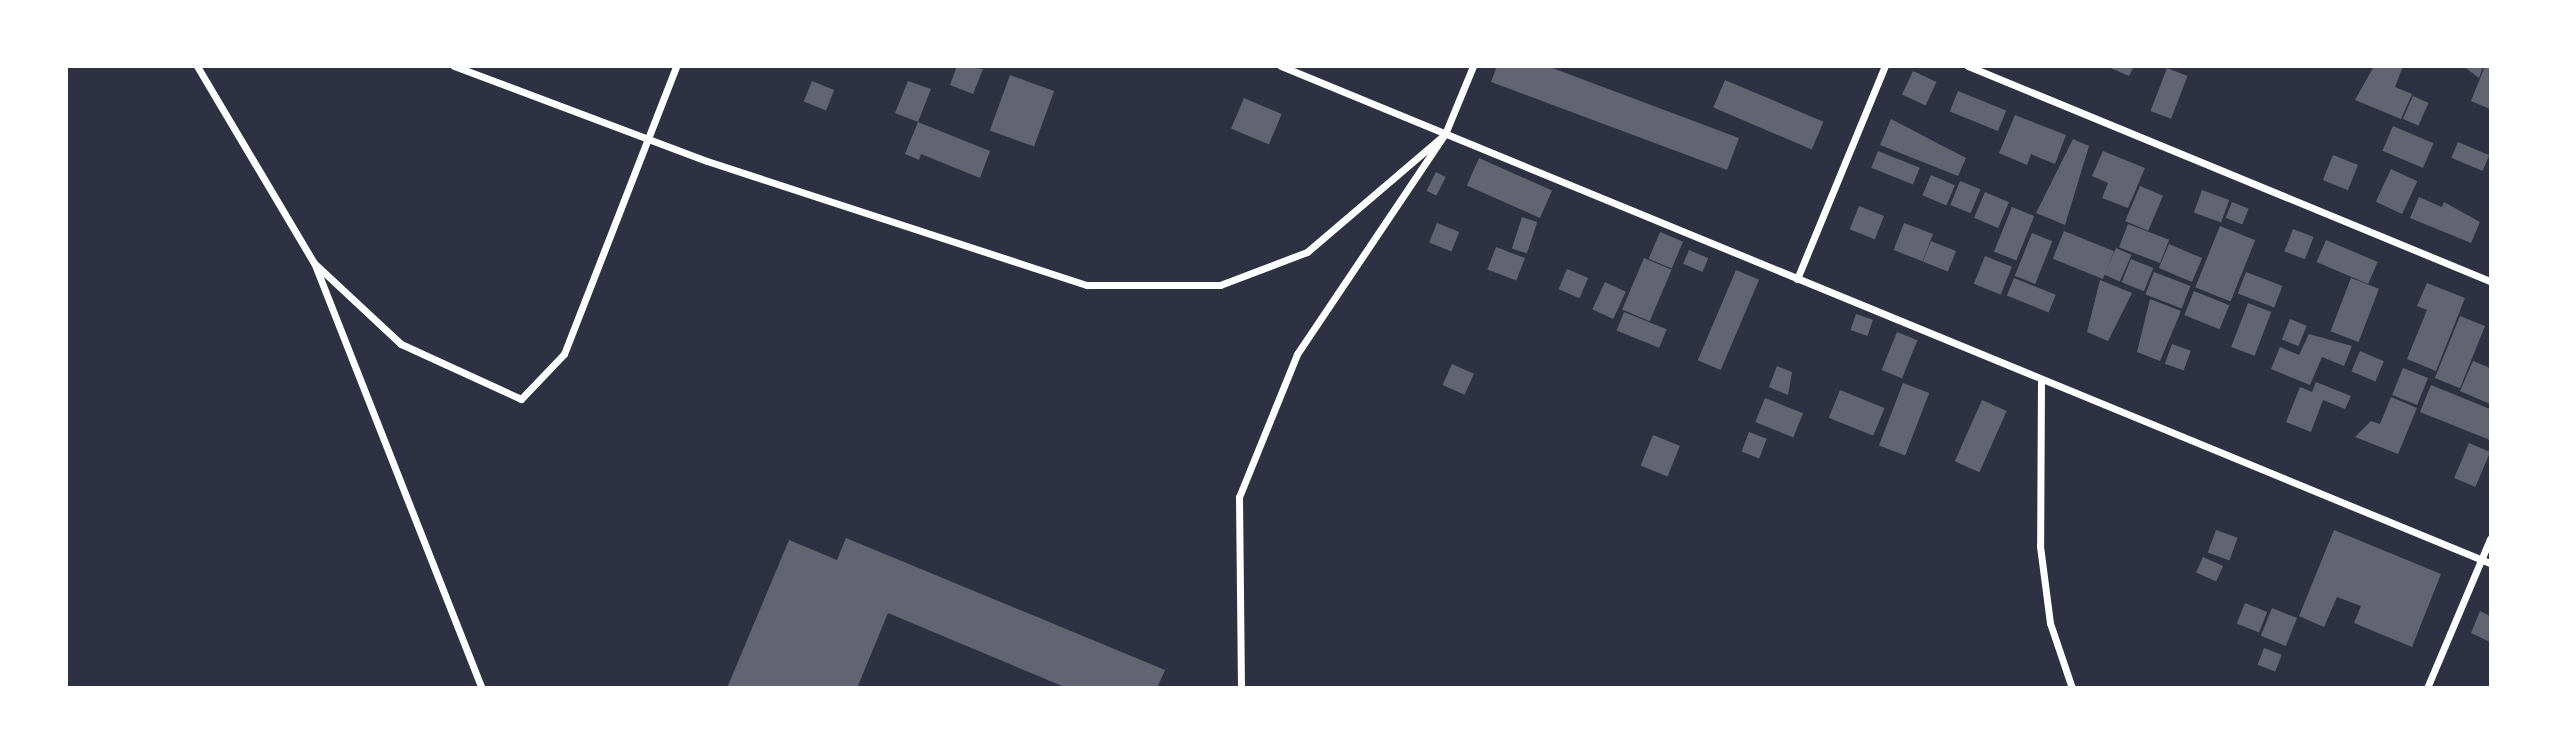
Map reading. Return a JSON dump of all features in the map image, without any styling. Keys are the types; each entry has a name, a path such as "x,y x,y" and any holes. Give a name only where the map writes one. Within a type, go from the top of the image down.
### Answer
{"street":[{"path":"197,66 314,263 482,688"},
{"path":"454,66 648,139 1087,285 1220,285 1307,252 1446,134"},
{"path":"314,263 401,344 521,399 564,354 676,66"},
{"path":"1280,66 2490,563"},
{"path":"1241,688 1239,497 1297,354 1446,134 1473,66"},
{"path":"1797,279 1885,66"},
{"path":"1968,66 2490,281"},
{"path":"2041,379 2040,546 2050,623 2072,688"},
{"path":"2427,688 2490,539"}],"building":[{"path":"957,66 983,69 973,94 950,85"},
{"path":"1497,66 1547,66 1739,138 1727,170 1491,82"},
{"path":"2106,66 2134,66 2129,76"},
{"path":"2374,66 2403,66 2395,87 2412,94 2401,119 2355,100"},
{"path":"2463,66 2483,66 2479,78"},
{"path":"2485,66 2490,66 2490,109 2471,101"},
{"path":"2167,68 2188,76 2171,119 2151,111"},
{"path":"1913,71 1937,82 1926,106 1902,95"},
{"path":"1010,75 1054,91 1034,147 990,130"},
{"path":"1725,80 1823,122 1812,149 1713,108"},
{"path":"812,81 834,90 826,110 804,101"},
{"path":"908,81 931,89 918,122 895,113"},
{"path":"1958,91 2006,110 1998,131 1950,111"},
{"path":"2413,96 2429,103 2418,126 2403,119"},
{"path":"1244,98 1282,114 1269,144 1231,128"},
{"path":"2015,115 2066,135 2055,164 2031,154 2027,165 1999,153"},
{"path":"1891,119 1966,158 1958,176 1880,145"},
{"path":"918,122 990,151 980,178 921,154 919,160 905,154"},
{"path":"2393,126 2434,143 2423,168 2382,151"},
{"path":"2073,139 2089,146 2065,225 2036,213"},
{"path":"2458,142 2489,155 2483,171 2451,158"},
{"path":"1878,151 1920,168 1913,185 1871,168"},
{"path":"2103,151 2145,168 2128,208 2102,198 2108,183 2092,176"},
{"path":"2333,155 2358,165 2348,190 2323,180"},
{"path":"1479,158 1552,191 1540,218 1467,185"},
{"path":"2391,169 2417,181 2402,214 2376,202"},
{"path":"1436,172 1446,177 1436,196 1426,191"},
{"path":"1931,175 1955,185 1946,205 1922,195"},
{"path":"1960,181 1980,189 1971,213 1950,205"},
{"path":"2140,186 2163,196 2148,231 2125,221"},
{"path":"2202,190 2229,200 2221,222 2194,213"},
{"path":"1985,192 2009,202 1998,228 1974,218"},
{"path":"2419,197 2442,207 2444,202 2480,222 2471,243 2410,218"},
{"path":"2232,202 2249,209 2242,225 2226,218"},
{"path":"1859,206 1884,216 1875,239 1850,229"},
{"path":"2012,207 2034,216 2016,260 1994,252"},
{"path":"1522,217 1537,222 1527,253 1512,248"},
{"path":"1437,223 1459,232 1451,251 1429,242"},
{"path":"1904,223 1933,234 1923,261 1894,250"},
{"path":"2128,224 2169,240 2160,263 2119,247"},
{"path":"2220,226 2255,240 2231,301 2195,287"},
{"path":"2293,229 2314,237 2305,259 2284,251"},
{"path":"2064,231 2114,251 2103,279 2053,259"},
{"path":"1660,232 1683,242 1672,268 1649,259"},
{"path":"2032,233 2052,241 2035,284 2015,276"},
{"path":"2326,240 2378,262 2368,284 2317,262"},
{"path":"1931,241 1956,251 1948,272 1923,261"},
{"path":"2169,244 2202,258 2192,282 2159,268"},
{"path":"1496,247 1525,258 1516,281 1487,269"},
{"path":"2116,248 2132,255 2120,281 2104,274"},
{"path":"1689,250 1708,258 1702,272 1683,264"},
{"path":"1985,256 2012,267 2001,295 1974,284"},
{"path":"1644,258 1672,270 1650,321 1622,310"},
{"path":"2131,259 2153,268 2144,291 2122,282"},
{"path":"1567,269 1588,278 1580,298 1558,289"},
{"path":"1736,270 1759,280 1721,370 1698,360"},
{"path":"2154,272 2190,286 2182,308 2145,294"},
{"path":"2246,272 2282,286 2274,307 2238,293"},
{"path":"2014,278 2056,295 2049,312 2007,296"},
{"path":"2351,278 2379,289 2359,342 2331,331"},
{"path":"2100,280 2132,293 2108,341 2087,332"},
{"path":"1605,282 1626,292 1613,319 1592,309"},
{"path":"2427,283 2465,298 2436,371 2407,359 2427,310 2417,306"},
{"path":"2194,291 2229,305 2219,329 2184,315"},
{"path":"2150,299 2181,311 2160,361 2137,352"},
{"path":"2248,303 2271,312 2254,356 2231,347"},
{"path":"1624,312 1667,329 1659,348 1617,331"},
{"path":"1856,314 1873,320 1867,336 1850,330"},
{"path":"2460,316 2485,326 2460,388 2435,378"},
{"path":"2290,319 2307,326 2298,346 2282,339"},
{"path":"1897,332 1917,340 1902,378 1882,370"},
{"path":"2309,334 2352,346 2344,366 2322,357 2310,385 2271,369 2280,347 2299,355"},
{"path":"2172,344 2191,351 2184,371 2165,364"},
{"path":"2360,351 2384,361 2375,381 2351,371"},
{"path":"2473,361 2490,368 2490,404 2460,391"},
{"path":"1452,364 1474,374 1465,395 1443,385"},
{"path":"1777,366 1792,372 1788,395 1769,387"},
{"path":"2403,368 2428,378 2417,405 2392,395"},
{"path":"2316,382 2351,396 2345,409 2323,400 2311,432 2286,422 2300,387 2312,392"},
{"path":"1903,383 1929,393 1905,456 1879,446"},
{"path":"2431,385 2490,409 2490,440 2420,412"},
{"path":"1840,390 1885,408 1873,436 1829,418"},
{"path":"2391,397 2417,408 2398,454 2355,437 2371,421 2380,424"},
{"path":"1765,398 1803,413 1793,437 1755,422"},
{"path":"1982,400 2007,411 1979,472 1955,461"},
{"path":"1749,432 1767,439 1759,458 1741,452"},
{"path":"1653,435 1680,446 1668,476 1641,466"},
{"path":"2469,443 2490,452 2475,487 2454,478"},
{"path":"2216,530 2238,538 2229,560 2208,553"},
{"path":"2334,530 2441,574 2412,647 2354,623 2361,606 2337,597 2324,627 2299,616"},
{"path":"846,538 1165,670 1157,688 1067,688 888,613 857,688 727,688 789,540 837,560"},
{"path":"2203,557 2223,566 2216,581 2196,573"},
{"path":"2245,603 2267,612 2259,632 2237,623"},
{"path":"2272,608 2297,618 2286,646 2261,636"},
{"path":"2480,611 2490,616 2490,642 2471,633"},
{"path":"2264,648 2282,655 2275,672 2258,665"}]}
